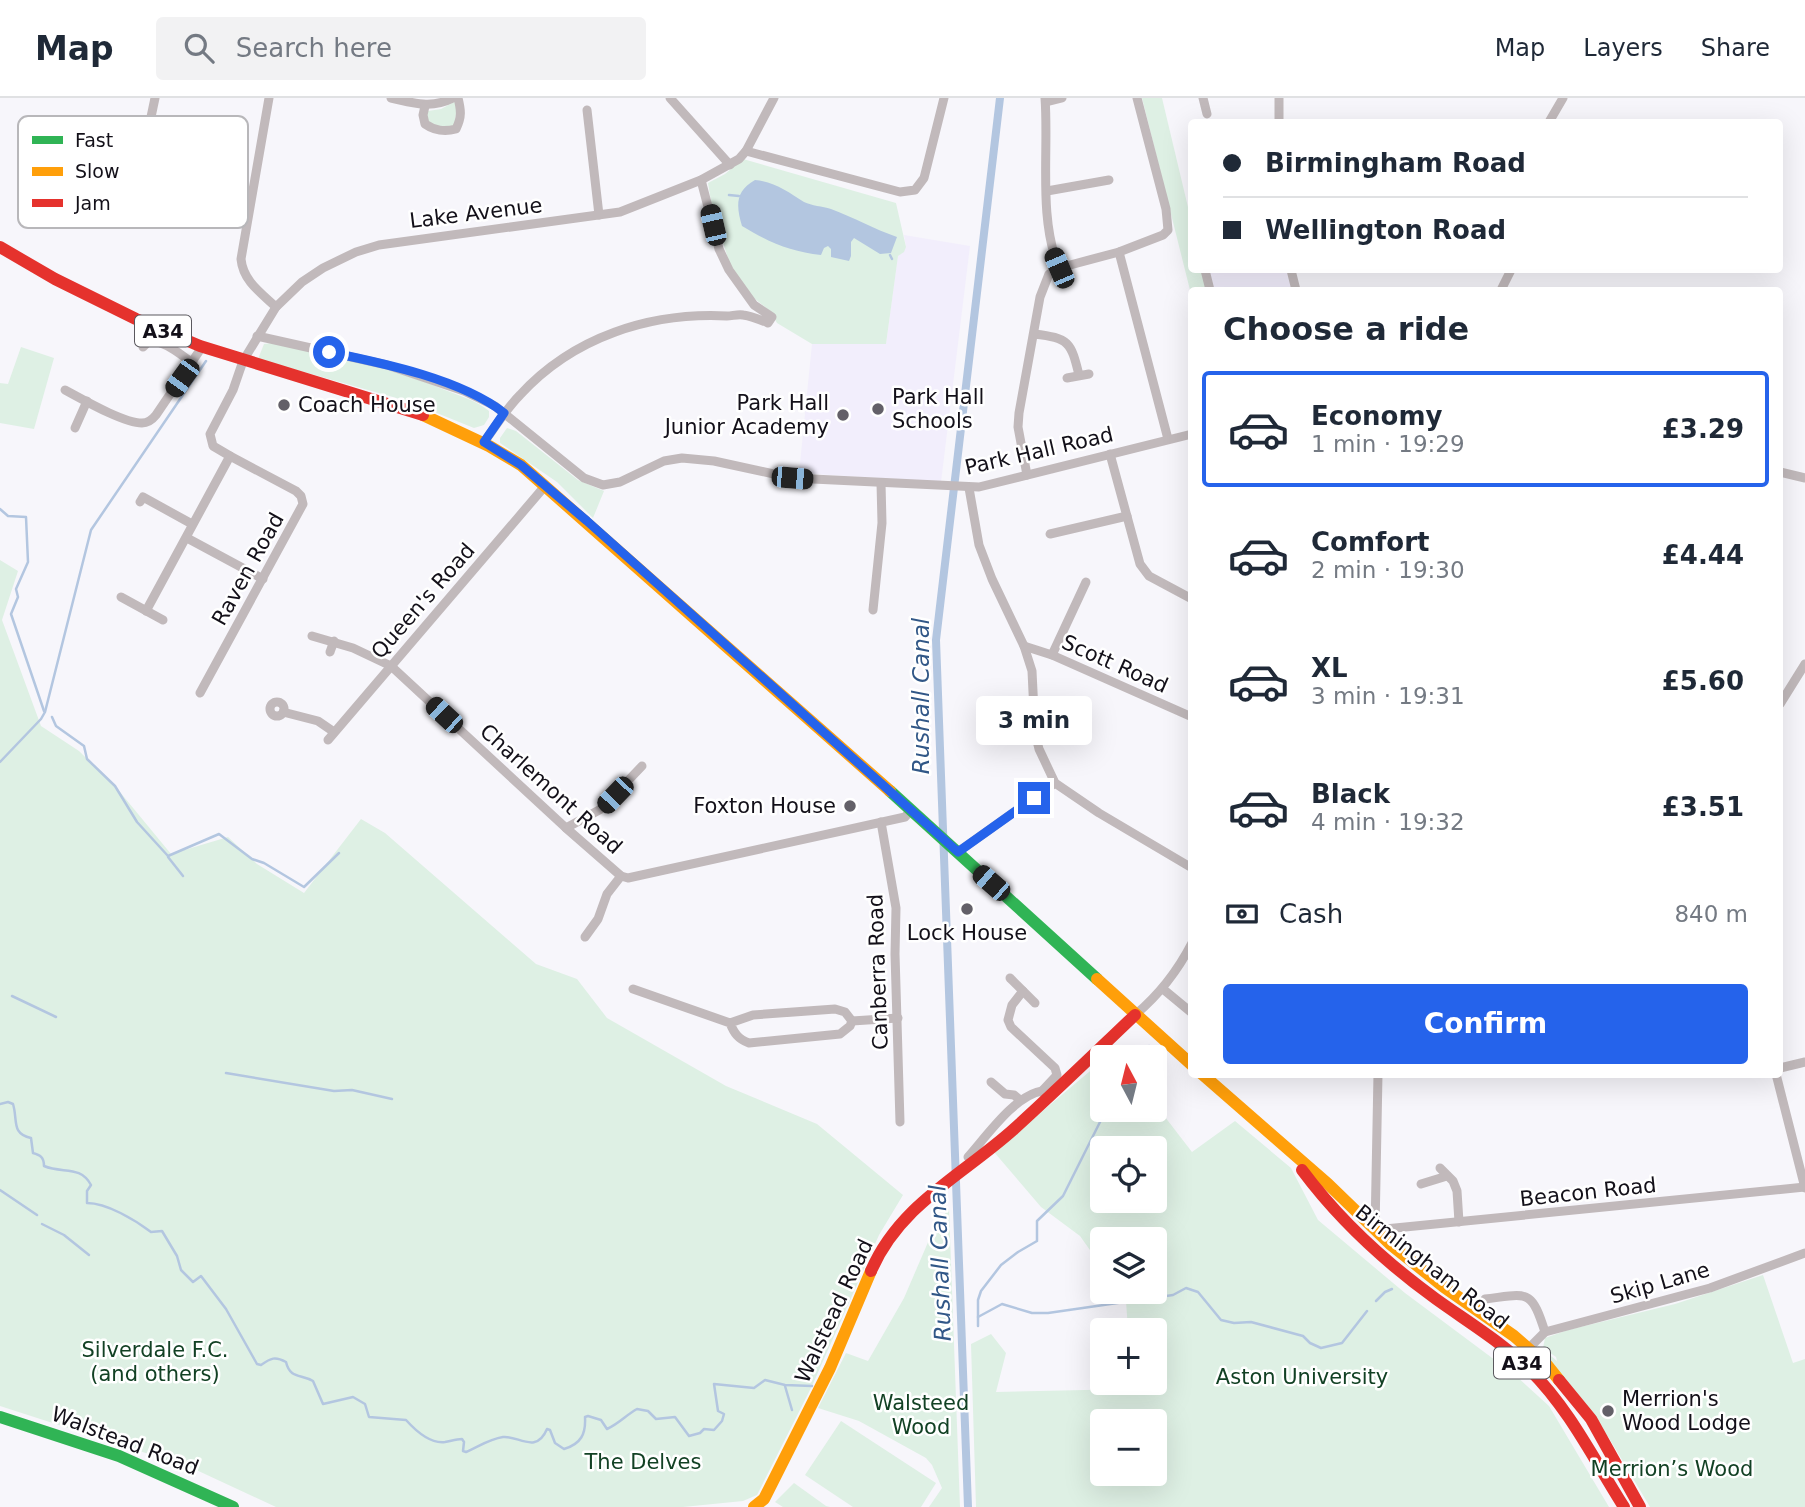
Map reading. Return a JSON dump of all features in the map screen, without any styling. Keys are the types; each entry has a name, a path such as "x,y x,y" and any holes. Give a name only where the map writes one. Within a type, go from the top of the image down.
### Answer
{"main road":[{"name":"A34","path":"0,247 15,258"},
{"name":"A34","path":"0,253 202,348 392,404 450,425 521,465 958,852 1188,1062"},
{"name":"Walstead Road","path":"754,1507 764,1499 830,1367 879,1253 917,1205 947,1181 967,1156 1012,1131 1044,1094 1135,1015"},
{"name":"Birmingham Road","path":"1206,1078 1328,1184 1390,1244 1529,1348 1554,1373 1591,1419 1640,1507"},
{"name":"Birmingham Road","path":"1293,1156 1319,1195 1353,1233 1381,1257 1504,1348 1546,1386 1573,1422 1624,1507"},
{"path":"1353,1233 1362,1218"},
{"path":"1381,1257 1390,1244"},
{"name":"Walstead Road","path":"0,1418 70,1437 131,1459 233,1507"}],"street":[{"path":"151,116 155,98"},
{"path":"248,219 269,98"},
{"path":"391,98 425,106 455,98 462,109 456,129 432,129 425,124 425,106"},
{"path":"670,98 730,165"},
{"name":"Lake Avenue","path":"230,456 213,446 210,434 233,390 243,360 276,307 302,282 323,268 367,248 405,240 620,212 701,180 730,165 746,150 774,98"},
{"path":"746,150 900,192 915,190 924,178 944,98"},
{"path":"1059,268 1051,249 1045,100 1062,98"},
{"path":"1027,475 1018,413 1043,284 1049,274 1059,268 1119,252 1163,235 1168,230 1166,209 1137,98"},
{"path":"1204,98 1207,114"},
{"path":"1279,98 1279,119"},
{"path":"1551,119 1563,98"},
{"path":"586,109 599,215"},
{"path":"1047,191 1110,177"},
{"path":"484,442 520,394 549,369 603,336 662,318 742,314 768,323 772,317 754,305 729,270 719,249 701,180"},
{"path":"246,228 241,259 243,271 249,282 276,307"},
{"path":"1119,252 1168,439"},
{"path":"742,314 747,307 747,296"},
{"path":"1034,334 1059,337 1069,344 1084,374 1067,378"},
{"path":"257,336 421,375 488,402 504,413"},
{"path":"143,347 149,341 155,341 181,353 193,363"},
{"path":"65,390 134,421 147,422 156,415 202,348"},
{"path":"75,428 87,401"},
{"name":"Park Hall Road","path":"504,413 584,478 603,485 620,482 657,463 682,458 714,461 792,478 966,488 1188,435"},
{"path":"1110,454 1140,564 1149,576 1188,597"},
{"path":"146,611 230,456"},
{"name":"Raven Road","path":"200,693 302,507 302,498 296,491 230,456"},
{"path":"1783,473 1805,478"},
{"path":"873,611 882,523 881,483"},
{"name":"Queen's Road","path":"283,712 318,721 331,736 545,485"},
{"path":"966,488 979,545 1024,646 1032,671 1035,733 1039,749 1055,783 1099,813 1188,866"},
{"path":"140,502 143,497 192,524"},
{"path":"1051,535 1127,516"},
{"path":"187,537 263,579"},
{"path":"1052,655 1081,584"},
{"path":"121,597 163,620"},
{"name":"Charlemont Road","path":"312,636 377,657 391,666 621,876 628,878 905,817 911,810"},
{"path":"330,652 334,641"},
{"name":"Scott Road","path":"1024,646 1052,655 1188,715"},
{"path":"1783,699 1805,664"},
{"path":"566,828 601,809 642,766"},
{"path":"958,852 1055,783"},
{"name":"Canberra Road","path":"881,822 896,908 900,1122"},
{"path":"585,937 598,919 607,894 621,876"},
{"path":"1135,1015 1163,989 1188,951"},
{"path":"1010,978 1035,1003"},
{"path":"633,989 730,1023 753,1015 835,1009 845,1012 852,1021"},
{"path":"1163,989 1188,1010"},
{"path":"967,1156 1020,1100 1032,1092 1044,1094 1057,1075 1055,1068 1011,1027 1008,1020 1013,1005 1023,991"},
{"path":"852,1021 898,1018"},
{"path":"730,1023 734,1033 749,1043 840,1034 852,1021"},
{"path":"1783,1067 1805,1062"},
{"path":"1375,1230 1378,1078"},
{"path":"1777,1078 1805,1188"},
{"path":"991,1082 1005,1094 1014,1095 1020,1100"},
{"path":"1440,1168 1453,1181 1457,1191 1459,1222"},
{"path":"1421,1183 1447,1176"},
{"name":"Beacon Road","path":"1375,1230 1805,1188"},
{"name":"Skip Lane","path":"1545,1332 1710,1288 1805,1253"},
{"path":"1485,1299 1519,1295 1534,1301 1545,1332 1529,1348"}],"shaded area":[{"name":"Park Hall Schools","path":"904,235 970,246 941,482 799,473 812,344 886,344 898,255 906,247"},
{"path":"1208,273 1288,273 1291,287 1212,287"}],"green space":[{"path":"1142,98 1162,98 1188,207 1188,273 1204,273 1207,287 1189,287"},
{"path":"457,103 455,123 451,128 431,125 425,118 428,111 441,109"},
{"path":"743,159 896,203 906,247 898,256 886,344 812,344 777,323 770,311 749,294 731,268 712,207 708,183 725,174"},
{"path":"272,343 360,362 424,382 479,404 489,411 489,417 484,425 474,428 407,401 258,359 264,344"},
{"path":"21,347 54,358 34,429 0,423 0,383 8,384"},
{"path":"507,428 516,431 578,480 604,491 593,518 557,482 500,443 500,438"},
{"path":"0,560 18,571 2,620 41,726 79,751 115,786 171,854 228,837 257,864 304,893 361,819 385,833 536,964 577,979 607,1018 726,1086 817,1124 903,1195 879,1235 812,1386 757,1495 743,1501 683,1507 276,1507 192,1468 0,1406"},
{"name":"Aston University","path":"1090,1071 1090,1122 1167,1122 1167,1120 1192,1152 1235,1121 1291,1168 1318,1220 1405,1293 1515,1375 1549,1406 1609,1507 976,1507 971,1344 991,1334 1006,1353 996,1392 1090,1390 1090,1395 1167,1395 1167,1318 1127,1318 1126,1304 1167,1304 1167,1227 1090,1227 1090,1250 1080,1236 1041,1207 994,1152"},
{"name":"Walsteed Wood","path":"949,1208 960,1507 929,1507 942,1488 926,1458 859,1421 818,1408 846,1353 868,1361 904,1298 932,1233"},
{"name":"Merrion’s Wood","path":"1763,1275 1793,1363 1805,1359 1805,1507 1650,1507 1609,1438 1534,1342 1557,1361 1556,1357 1543,1348 1545,1338 1675,1304"},
{"path":"841,1421 936,1483 921,1507 853,1507 805,1475"},
{"path":"794,1483 830,1507 783,1507 775,1502"}],"water":[{"path":"755,180 775,185 807,203 831,209 897,237 891,253 880,254 854,238 849,261 831,257 831,249 828,246 821,255 810,254 761,237 742,226 739,212 741,194 748,184"}],"waterway":[{"name":"Rushall Canal","path":"968,1507 936,640 1000,98"},
{"path":"729,195 739,196"},
{"path":"890,255 892,259"},
{"path":"0,762 45,712 91,530 206,361"},
{"path":"0,509 8,516 26,517 28,562 16,589 18,597 11,614 44,711"},
{"path":"52,717 56,726 84,746 87,759 115,786 137,822 168,856 219,834 252,859 264,863 304,887 339,853"},
{"path":"168,857 183,876"},
{"path":"12,996 56,1017"},
{"path":"226,1073 334,1091 352,1090 392,1099"},
{"path":"0,1104 13,1104 16,1126 20,1133 31,1138 33,1153 41,1157 44,1166 76,1172 87,1179 91,1185 87,1191 87,1203 112,1209 151,1232 162,1231 177,1256 181,1270 193,1282 201,1276 226,1309 257,1364 261,1365 273,1359 286,1362 293,1374 313,1381 323,1404 353,1397 365,1404 369,1417 406,1420 418,1432 434,1441 462,1439 463,1451 466,1452 503,1437 526,1442 538,1441 547,1429 550,1430 555,1443 564,1449 581,1438 585,1417 588,1416 601,1420 607,1429 637,1409 648,1411 656,1419 675,1417 689,1436 704,1429 714,1430 722,1421 724,1414 718,1411 714,1384 754,1388 765,1380 785,1385 812,1386"},
{"path":"978,1326 978,1300 981,1291 1001,1265 1037,1241 1037,1221 1063,1196 1100,1122"},
{"path":"0,1190 37,1215"},
{"path":"42,1224 64,1235 89,1255"},
{"path":"978,1317 1002,1304 1032,1313 1048,1313 1173,1295 1186,1288 1198,1292 1221,1320 1234,1323 1251,1322 1303,1336 1321,1348 1342,1343 1367,1311"},
{"path":"1376,1301 1392,1289"},
{"path":"946,1328 946,1340"},
{"path":"785,1386 792,1410"}],"traffic: fast":[{"path":"890,791 1097,979"},
{"path":"0,1417 119,1456 233,1507"}],"traffic: slow":[{"path":"423,415 489,446 521,465 890,791"},
{"path":"1097,979 1188,1061"},
{"path":"1207,1078 1328,1184 1390,1244 1444,1287 1514,1336 1547,1365 1559,1380"},
{"path":"754,1507 764,1499 830,1368 871,1271"}],"traffic: jam":[{"path":"0,247 55,279 136,319 200,346 423,415"},
{"path":"871,1271 898,1227 916,1209 1014,1129 1135,1015"},
{"path":"1302,1170 1332,1206 1381,1255 1530,1370 1581,1436 1624,1507"},
{"path":"1559,1380 1591,1419 1640,1507"}],"place":[{"name":"Coach House","path":"284,405"},
{"name":"Park Hall Schools","path":"878,409"},
{"name":"Park Hall Junior Academy","path":"843,415"},
{"name":"Foxton House","path":"850,806"},
{"name":"Lock House","path":"967,909"},
{"name":"Merrion's Wood Lodge","path":"1608,1411"}],"route":[{"path":"329,352 421,375 464,391 504,413 484,442 521,465 587,521 958,852 1034,798"}],"park label":[{"name":"Silverdale F.C. (and others)","path":"155,1362"},
{"name":"The Delves","path":"643,1462"}]}
